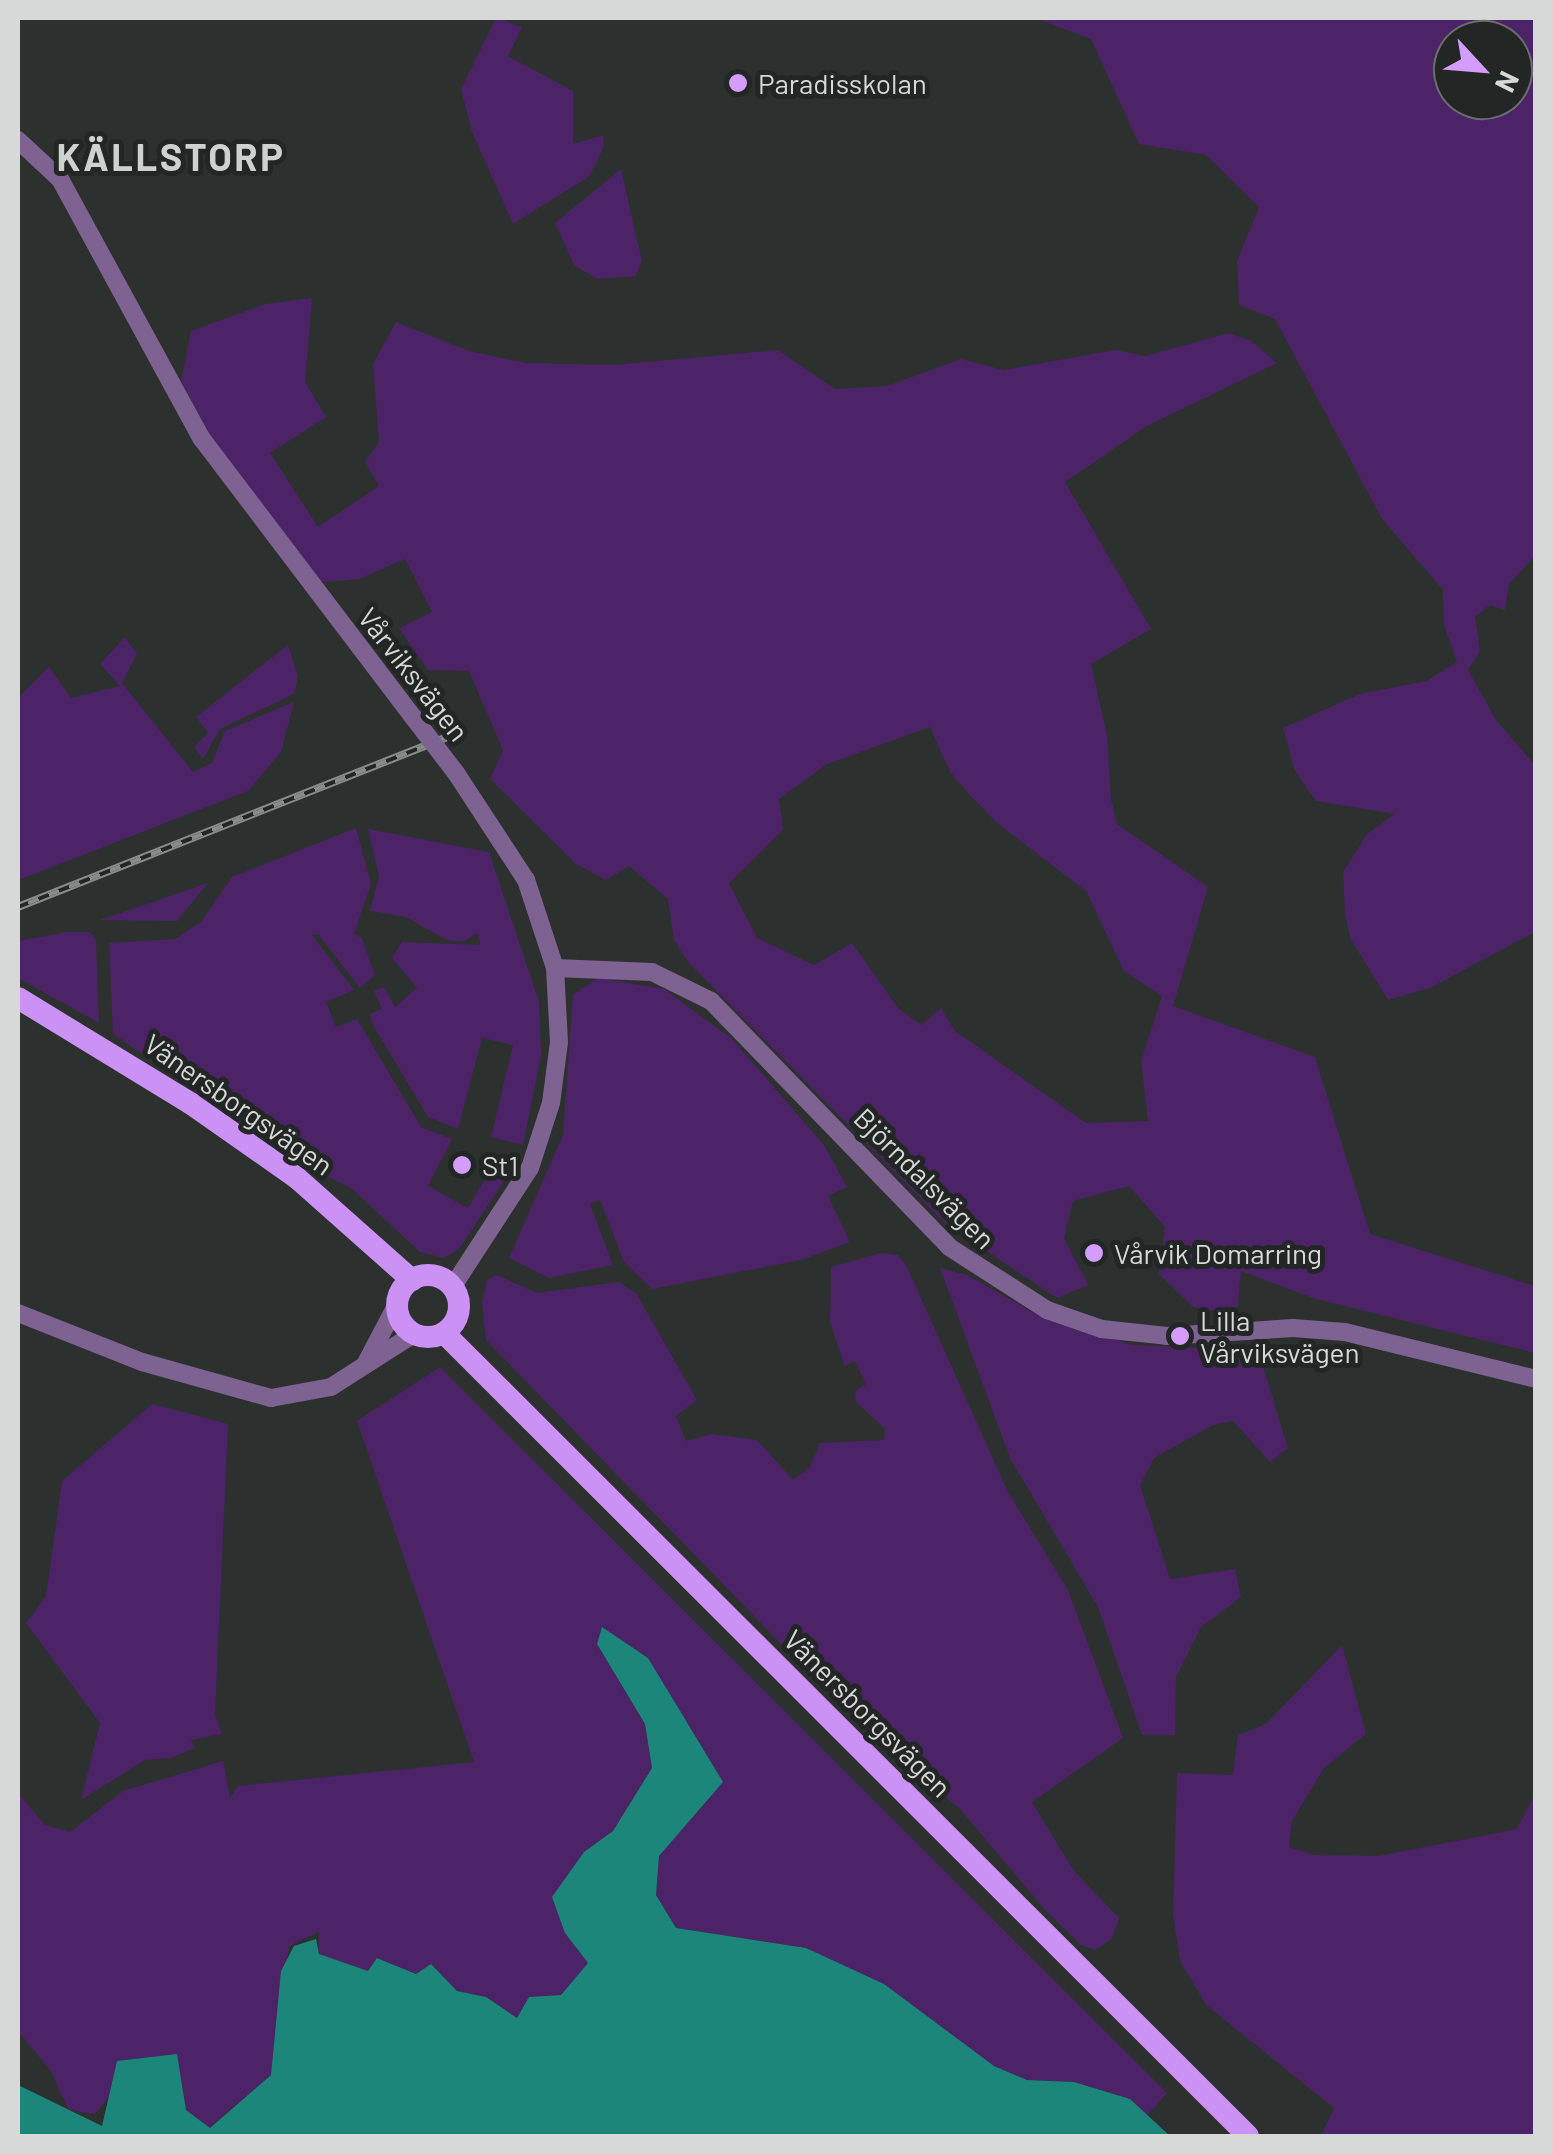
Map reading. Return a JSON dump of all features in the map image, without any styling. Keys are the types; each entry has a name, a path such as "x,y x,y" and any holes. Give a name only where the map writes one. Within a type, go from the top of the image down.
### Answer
{"main road":[{"name":"Vänersborgsvägen","path":"18,998 175,1093 298,1178 412,1280"},
{"path":"434,1275 453,1286 458,1315 444,1333 414,1334 402,1323 397,1304 412,1280 434,1275"},
{"name":"Vänersborgsvägen","path":"444,1333 1248,2136"}],"street":[{"name":"Vårviksvägen","path":"18,140 60,179 202,439 456,773 526,880 555,968 558,1055 541,1138 513,1200 453,1286"},
{"name":"Björndalsvägen","path":"555,968 652,972 711,1002 948,1246 1048,1310 1102,1329 1168,1336 1345,1332 1536,1379"},
{"path":"366,1363 397,1304"},
{"path":"18,1314 142,1362 272,1398 310,1395 414,1334"}],"shaded area":[{"path":"496,18 522,27 508,56 573,91 573,144 603,135 604,146 590,176 513,224 472,132 461,89"},
{"path":"1035,18 1535,18 1535,556 1509,584 1505,610 1490,605 1475,617 1480,651 1468,670 1496,720 1535,765 1535,932 1430,988 1388,1000 1350,938 1345,914 1343,872 1367,834 1395,814 1316,801 1294,769 1283,728 1360,694 1427,681 1457,662 1444,625 1443,590 1382,519 1275,319 1239,305 1237,261 1259,207 1206,155 1139,144 1091,39"},
{"path":"621,169 642,262 635,276 597,279 574,265 555,223"},
{"path":"312,298 305,382 326,417 270,453 318,527 379,486 365,462 379,442 373,364 396,322 469,351 526,363 613,365 778,350 835,389 887,386 961,359 1003,370 1115,350 1145,356 1229,333 1251,341 1277,363 1147,426 1065,482 1151,629 1091,664 1107,736 1111,799 1117,824 1208,887 1173,1006 1315,1057 1370,1234 1535,1286 1535,1353 1313,1298 1241,1271 1237,1315 1193,1307 1159,1274 1165,1227 1129,1186 1073,1201 1064,1238 1088,1285 1057,1298 946,1224 689,963 674,940 668,899 629,866 606,880 576,864 490,779 503,750 469,671 428,670 399,628 432,612 405,559 359,579 322,582 221,457 181,381 191,331 266,304","holes":["930,727 950,772 997,823 1086,891 1124,971 1162,996 1141,1061 1148,1121 1086,1123 955,1031 941,1008 921,1025 898,1008 852,943 814,965 757,938 729,883 783,830 779,799 827,764"]},
{"path":"125,637 137,654 122,683 193,772 212,763 225,731 294,702 281,752 248,791 18,880 18,698 49,667 71,698 120,686 100,664"},
{"path":"288,645 298,677 294,694 220,729 203,759 194,747 208,733 196,717"},
{"path":"356,828 371,884 354,934 362,938 375,975 360,988 318,934 312,935 354,990 326,1002 336,1027 357,1019 421,1127 452,1139 428,1186 468,1208 492,1167 512,1169 459,1249 443,1258 420,1252 351,1188 310,1168 113,1034 109,943 175,939 201,922 232,877"},
{"path":"368,829 489,852 539,1002 541,1056 523,1145 491,1137 513,1045 482,1038 458,1129 428,1117 373,1025 370,1014 382,1009 374,991 384,987 395,1007 417,988 392,958 402,942 481,945 477,933 464,942 447,940 406,917 370,911 379,876"},
{"path":"208,883 177,921 100,920"},
{"path":"90,932 96,940 99,1023 18,978 18,941"},
{"path":"598,978 664,989 732,1039 824,1145 847,1187 828,1196 850,1242 801,1260 652,1289 624,1262 600,1200 590,1204 613,1265 549,1278 509,1258 563,1135 573,995"},
{"path":"881,1253 898,1255 906,1265 1008,1492 1068,1590 1123,1738 1032,1802 1074,1871 1119,1918 1112,1939 1095,1950 1081,1945 1046,1911 960,1809 854,1719 486,1340 482,1302 487,1280 497,1275 537,1293 618,1282 636,1293 697,1400 676,1416 686,1441 712,1434 757,1440 793,1480 810,1467 820,1443 884,1440 885,1429 855,1401 856,1390 866,1384 855,1361 845,1366 830,1322 831,1267"},
{"path":"940,1268 967,1275 1043,1318 1132,1345 1258,1350 1288,1448 1270,1462 1233,1421 1213,1425 1154,1458 1140,1485 1170,1579 1235,1569 1241,1597 1201,1627 1176,1677 1175,1735 1142,1735 1098,1607 1010,1458"},
{"path":"440,1367 1167,2093 1146,2117 1130,2099 1074,2082 1027,2080 994,2066 806,1948 676,1928 656,1895 659,1855 722,1782 603,1627 597,1644 645,1724 652,1768 613,1831 584,1852 565,1932 588,1963 561,1995 529,1998 517,2018 486,1997 457,1991 431,1964 416,1974 378,1958 368,1971 318,1954 319,1932 289,1946 271,2075 209,2128 117,2061 109,2097 95,2114 69,2110 50,2070 18,2031 18,1793 45,1825 70,1832 123,1791 223,1761 230,1798 238,1786 474,1762 357,1421"},
{"path":"152,1404 228,1424 215,1714 222,1734 191,1740 194,1748 171,1758 145,1760 81,1800 100,1723 26,1623 46,1596 62,1481"},
{"path":"602,1627 648,1658 723,1782 659,1856 656,1895 676,1928 806,1948 884,1984 994,2066 1027,2080 1074,2082 1130,2099 1170,2136 18,2136 18,2085 102,2126 117,2061 177,2054 186,2110 210,2128 271,2075 281,1971 294,1946 316,1939 319,1954 368,1971 377,1958 416,1974 431,1964 457,1991 486,1997 517,2018 529,1997 561,1995 588,1963 565,1933 552,1897 584,1852 613,1831 652,1768 645,1724 597,1644"},
{"path":"1342,1645 1366,1734 1324,1768 1292,1821 1289,1847 1314,1855 1379,1856 1517,1829 1535,1794 1535,2136 1321,2136 1334,2108 1206,2005 1180,1961 1173,1914 1177,1773 1233,1775 1238,1735 1266,1724"}],"railway":[{"path":"18,907 459,732"}],"place":[{"name":"Paradisskolan","path":"738,83"},
{"name":"St1","path":"462,1165"},
{"name":"Vårvik Domarring","path":"1094,1253"},
{"name":"Lilla Vårviksvägen","path":"1180,1336"}],"district":[{"name":"KÄLLSTORP","path":"171,157"}]}
